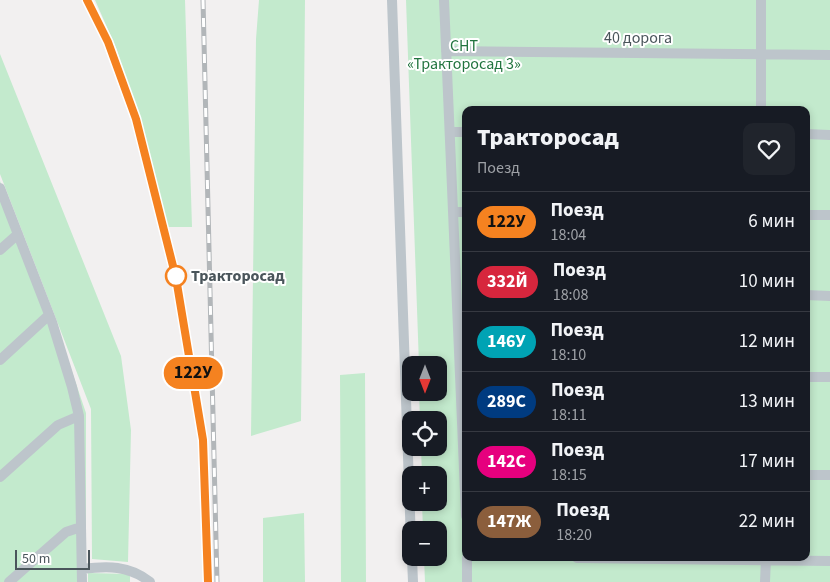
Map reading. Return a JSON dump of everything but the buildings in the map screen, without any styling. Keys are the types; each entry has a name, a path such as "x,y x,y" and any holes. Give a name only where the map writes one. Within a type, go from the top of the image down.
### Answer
{"street":[{"path":"392,0 410,521"},
{"path":"444,0 454,212 462,294"},
{"path":"761,0 761,106"},
{"name":"40 дорога","path":"446,52 830,55"},
{"path":"450,132 462,132"},
{"path":"810,134 830,135"},
{"path":"0,188 49,315 72,387 78,416 82,582"},
{"path":"454,212 462,212"},
{"path":"810,214 830,215"},
{"path":"0,250 18,234"},
{"path":"810,295 830,296"},
{"path":"0,360 49,315"},
{"path":"810,377 830,377"},
{"path":"0,476 58,425 78,416"},
{"path":"810,475 830,475"},
{"path":"9,582 66,532 82,527"},
{"path":"810,560 830,561"},
{"path":"467,561 467,582"},
{"path":"765,582 766,561"},
{"path":"82,569 112,566 136,572 150,582"},
{"path":"412,566 413,582"}],"green space":[{"path":"95,0 185,0 192,227 167,227 117,50"},
{"path":"259,0 305,0 301,421 251,436 256,39"},
{"name":"СНТ «Тракторосад 3»","path":"406,0 830,0 830,582 425,582 424,566 447,566 447,521 423,521 422,511 447,511 447,466 422,466 421,456 447,456 447,411 420,411 419,401 448,401 448,356 419,356"},
{"path":"0,54 121,356 131,430 128,562 92,559 91,409 0,174"},
{"path":"0,181 55,322 86,413 86,582 0,582"},
{"path":"365,373 366,582 341,582 340,375"},
{"path":"304,513 305,582 263,582 263,518"},
{"path":"88,573 130,574 130,582 88,582"}],"railway":[{"path":"87,0 107,42 136,119 176,278 203,440 208,582"},
{"path":"203,0 217,582"}],"train":[{"name":"122У","path":"87,0 108,42 136,119 176,278 187,332 203,440 208,582"}],"place":[{"name":"Тракторосад","path":"176,276"}]}
